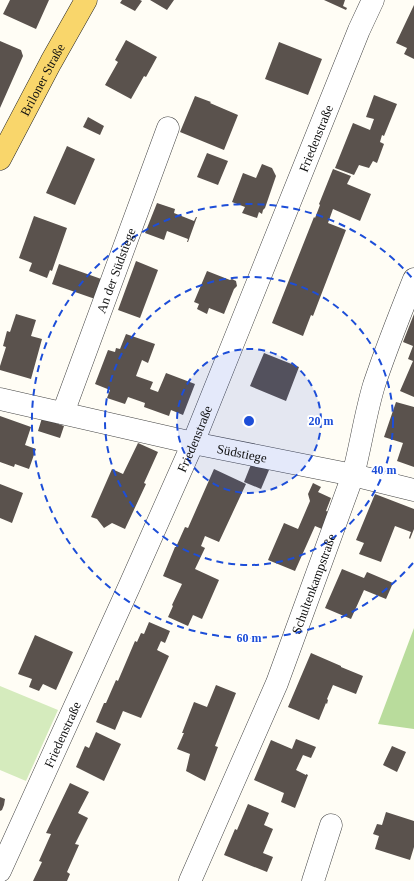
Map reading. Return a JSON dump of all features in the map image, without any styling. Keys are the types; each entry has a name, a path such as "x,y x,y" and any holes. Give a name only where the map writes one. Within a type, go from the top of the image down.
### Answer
{"main road":[{"name":"Briloner Straße","path":"0,159 80,4"}],"street":[{"name":"Friedenstraße","path":"0,871 193,443 359,30 373,0"},
{"name":"An der Südstiege","path":"63,412 168,128"},
{"name":"Schultenkampstraße","path":"190,881 277,683 353,475 374,386 414,278"},
{"name":"Südstiege","path":"0,398 193,443 353,475 414,490"},
{"path":"313,881 331,825"}],"green space":[{"path":"414,628 414,729 378,724"},
{"path":"0,686 58,710 26,781 0,770"}],"building":[{"path":"10,0 49,0 36,29 3,14"},
{"path":"122,0 142,1 135,11 120,3"},
{"path":"150,0 174,0 167,10"},
{"path":"324,0 345,0 343,6 347,8 346,10"},
{"path":"414,5 414,59 404,54 407,48 396,43"},
{"path":"126,40 157,57 131,99 105,85 118,62 115,60"},
{"path":"0,41 21,50 23,56 0,108"},
{"path":"279,42 322,59 308,95 265,79"},
{"path":"374,95 397,104 384,136 382,135 380,142 384,144 377,163 373,161 369,168 359,165 354,175 335,168 353,123 370,130 374,119 366,117"},
{"path":"195,96 238,115 224,150 180,132"},
{"path":"88,117 104,126 100,135 83,127"},
{"path":"67,146 95,159 75,205 46,193"},
{"path":"207,153 228,161 218,185 197,177"},
{"path":"262,164 272,168 276,176 265,208 262,214 259,212 257,218 242,213 245,207 232,202 243,173 256,178"},
{"path":"333,169 351,176 347,184 371,194 360,221 333,209 328,223 346,230 313,316 311,315 303,336 272,323 314,217 315,218"},
{"path":"157,203 175,209 174,213 194,221 197,217 188,242 188,239 167,231 164,240 145,233"},
{"path":"34,216 67,228 52,271 50,270 47,278 29,271 32,263 19,258"},
{"path":"136,261 158,270 140,318 118,310"},
{"path":"59,264 104,280 98,300 52,284"},
{"path":"207,271 236,281 237,286 234,289 224,314 209,308 207,314 197,309 199,304 194,302"},
{"path":"16,314 36,320 31,336 42,339 31,379 0,370 6,347 3,346 7,331 10,332"},
{"path":"414,314 414,397 400,391 413,361 408,359 413,346 403,342"},
{"path":"126,334 155,344 148,363 142,360 136,376 153,382 150,389 158,392 166,373 195,384 183,415 171,410 169,416 144,407 145,403 128,397 125,404 107,398 110,390 95,384 108,350 115,352 116,348 120,349"},
{"path":"264,353 299,367 286,401 250,386"},
{"path":"396,402 414,407 414,467 397,461 403,443 384,437"},
{"path":"0,416 31,427 25,445 36,449 29,469 15,464 14,467 0,462"},
{"path":"42,418 64,426 60,438 38,431"},
{"path":"138,443 158,452 144,483 146,484 125,529 112,523 104,528 97,519 91,517 112,469 123,474"},
{"path":"252,462 269,470 261,489 244,482"},
{"path":"214,469 246,484 219,542 205,536 201,546 205,548 195,569 219,580 202,619 193,615 188,626 168,617 182,584 163,576 185,527 188,528"},
{"path":"313,483 321,487 318,492 331,498 326,511 329,512 322,529 315,526 295,571 268,560 284,523 298,529 310,501 308,494"},
{"path":"0,484 23,493 12,523 0,518"},
{"path":"375,494 414,509 414,529 410,539 411,532 395,526 381,562 359,554 364,543 356,540"},
{"path":"342,569 364,578 367,572 393,583 386,599 364,590 351,619 325,608"},
{"path":"149,622 170,631 165,643 161,641 157,650 169,656 141,718 123,711 115,730 96,722 116,680 118,681 135,641 137,642 141,633 144,634"},
{"path":"35,635 73,652 56,690 43,684 39,691 29,687 32,679 18,674"},
{"path":"311,653 363,676 356,694 333,685 327,699 327,704 326,703 319,720 288,707"},
{"path":"216,685 236,693 215,746 218,747 205,781 186,771 190,754 177,749 194,702 207,707"},
{"path":"96,732 121,744 104,781 76,767 85,746 89,748"},
{"path":"296,739 316,747 311,758 303,755 296,770 308,775 295,808 281,802 284,793 254,780 271,740 292,749"},
{"path":"392,746 406,752 397,772 383,765"},
{"path":"70,783 89,792 78,813 88,818 75,844 79,845 67,872 70,874 67,881 33,881 42,862 39,861 51,834 46,833"},
{"path":"0,797 5,799 2,810 0,811"},
{"path":"248,804 269,813 264,825 273,829 263,853 273,857 267,872 224,855"},
{"path":"386,812 414,821 414,847 410,860 375,849 379,836 373,834 377,824 382,825"}]}
